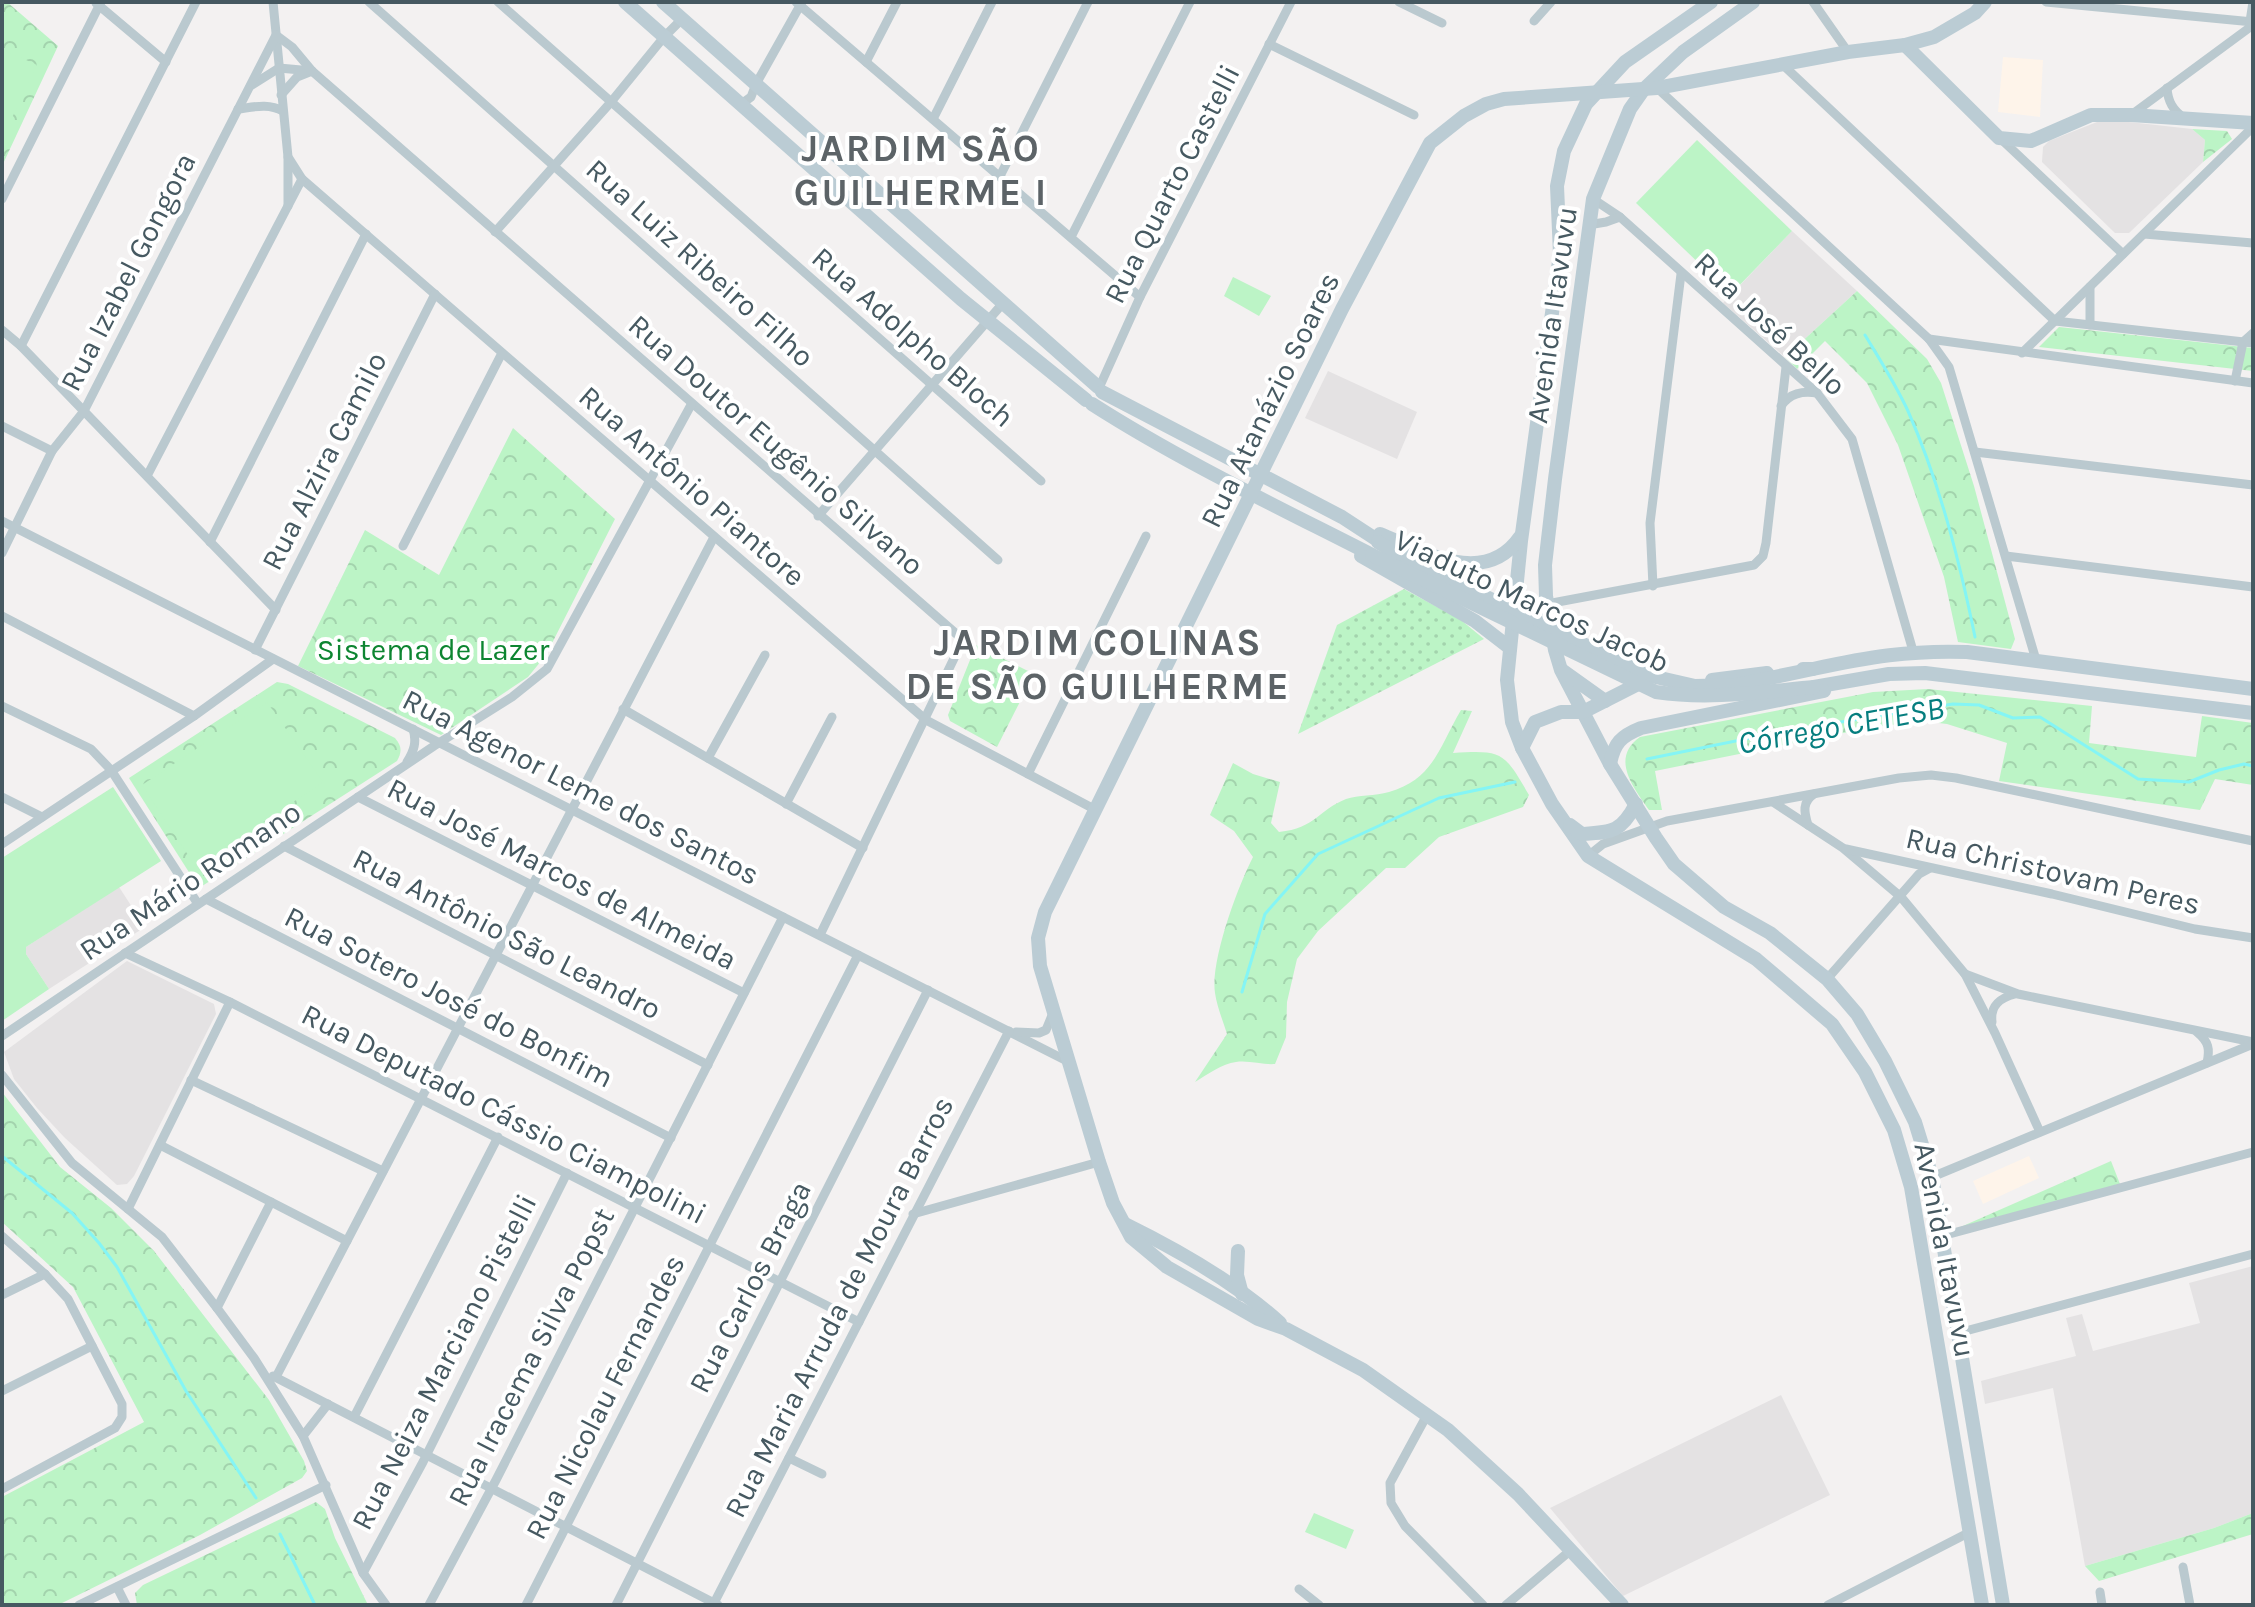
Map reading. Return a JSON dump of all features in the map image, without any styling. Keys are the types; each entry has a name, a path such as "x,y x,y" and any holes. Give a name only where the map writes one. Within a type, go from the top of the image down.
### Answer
{"main road":[{"path":"625,2 988,321 1089,402 1126,426 1346,542 1375,548 1514,605"},
{"path":"663,2 1100,389 1342,517 1437,558 1485,563 1500,558 1512,548 1522,533"},
{"name":"Avenida Itavuvu","path":"1711,2 1625,62 1596,93 1586,104 1560,166 1557,186 1560,254 1522,533 1510,648 1508,702 1522,748 1552,804 1588,856 1756,959 1832,1024 1865,1072 1894,1130 1913,1195 1982,1605"},
{"name":"Avenida Itavuvu","path":"1753,2 1683,52 1630,109 1593,199 1545,565 1547,604 1561,670 1610,764 1674,864 1724,907 1770,933 1827,979 1857,1014 1885,1061 1915,1122 1932,1177 2003,1605"},
{"name":"Rua Atanázio Soares","path":"1286,1329 1256,1325 1145,1251 1131,1237 1113,1203 1099,1162 1040,966 1038,938 1045,912 1342,309 1430,143 1464,116 1486,104 1504,99 1651,88 1848,52 1905,45 1934,37 1975,13 1985,2"},
{"path":"1905,45 1999,138 2031,141 2091,115 2184,118 2253,125"},
{"path":"1089,402 1087,390 1100,389"},
{"path":"1342,517 1375,548"},
{"path":"1346,542 1355,552 1475,621 1510,648"},
{"name":"Viaduto Marcos Jacob","path":"1375,548 1392,551 1647,675 1695,686 1736,685 1813,669"},
{"name":"Viaduto Marcos Jacob","path":"1375,548 1656,692 1687,697 1731,695 1814,687 1889,674"},
{"name":"Avenida Itavuvu","path":"1514,605 1546,633 1555,650"},
{"path":"1522,748 1535,722 1561,712 1583,712 1647,679 1706,681 1813,669 1913,651 1967,652 2253,689"},
{"path":"1561,670 1605,701"},
{"path":"1610,764 1613,746 1626,734 1641,728 1783,701 1889,674 1925,673 1966,677 2253,713"},
{"path":"1561,712 1575,717 1595,736"},
{"path":"1563,820 1582,834 1606,831 1626,824 1636,804"},
{"path":"1913,1195 1920,1184 1932,1177"},
{"name":"Rua Atanázio Soares","path":"1125,1224 1214,1275 1286,1329 1363,1370 1448,1430 1492,1469 1622,1605"},
{"path":"1238,1251 1237,1275 1242,1294"},
{"path":"1183,1276 1201,1280 1214,1275"},
{"path":"1933,1315 1944,1331 1958,1333"}],"street":[{"path":"21,346 196,2"},
{"name":"Rua Antônio Piantore","path":"273,2 288,157 288,206"},
{"name":"Rua Luiz Ribeiro Filho","path":"369,2 998,560"},
{"name":"Rua Adolpho Bloch","path":"498,2 1041,481"},
{"path":"866,62 897,2"},
{"path":"933,119 992,2"},
{"path":"1000,176 1088,2"},
{"path":"1071,237 1190,2"},
{"name":"Rua Quarto Castelli","path":"1100,389 1140,297 1291,2"},
{"path":"1399,2 1442,23"},
{"path":"1534,21 1551,2"},
{"path":"1813,2 1848,52"},
{"path":"2046,2 2252,22"},
{"path":"2131,115 2249,28 2253,2"},
{"path":"2,199 98,3 166,62"},
{"path":"740,105 751,97 800,3 1140,297"},
{"path":"2220,18 2227,24 2228,36 2220,49"},
{"path":"495,232 682,19"},
{"name":"Rua Doutor Eugênio Silvano","path":"276,35 292,47 312,71 691,405 961,638 926,720 820,935"},
{"name":"Rua Izabel Gongora","path":"2,553 52,451 84,411 276,35"},
{"path":"1269,44 1414,115"},
{"path":"1783,65 2055,321 2248,343"},
{"path":"249,87 279,68 312,71"},
{"path":"281,95 297,77 312,71"},
{"path":"1651,88 1929,339 1949,367 2036,660"},
{"path":"2167,88 2172,107 2184,118"},
{"path":"238,109 262,106 283,111"},
{"path":"2022,353 2253,125"},
{"path":"1999,138 2123,254"},
{"path":"2024,161 2031,141"},
{"name":"Rua Antônio Piantore","path":"288,157 302,179 926,720 1096,810"},
{"path":"147,476 302,179"},
{"name":"Rua José Bello","path":"1593,199 1620,217 1817,393 1852,439 1913,651"},
{"path":"1588,225 1620,217"},
{"path":"210,542 366,234"},
{"path":"2144,234 2253,243"},
{"path":"1653,586 1650,523 1681,274"},
{"path":"2090,287 2090,325"},
{"name":"Rua Alzira Camilo","path":"252,648 276,610 435,294"},
{"path":"818,516 1004,302"},
{"path":"2,330 276,610"},
{"path":"2235,381 2253,333"},
{"path":"1929,339 2253,383"},
{"path":"403,546 502,353"},
{"path":"1547,604 1754,565 1763,556 1786,367"},
{"path":"1780,409 1783,402 1803,391 1817,393"},
{"name":"Rua Mário Romano","path":"2,1036 439,742 512,697 547,669 691,405"},
{"path":"2,426 52,451"},
{"path":"1975,452 2253,485"},
{"name":"Rua Agenor Leme dos Santos","path":"2,521 1069,1062"},
{"path":"1028,774 1146,536"},
{"path":"276,1377 714,537"},
{"path":"2006,556 2253,587"},
{"path":"2,616 194,716"},
{"path":"251,674 256,658 252,648"},
{"path":"708,758 765,655"},
{"path":"2,844 194,716 273,659"},
{"path":"2,706 91,749 111,770 202,902"},
{"path":"623,709 863,848"},
{"path":"786,804 832,717"},
{"path":"405,765 414,747 416,738 413,729"},
{"path":"1588,856 1603,844 1667,821 1899,778 1931,775 2253,841"},
{"path":"1808,825 1805,805 1814,794"},
{"path":"2,797 42,817"},
{"name":"Rua José Marcos de Almeida","path":"358,797 744,993"},
{"path":"1773,802 1843,848 1901,897 1965,974 2040,1132"},
{"name":"Rua Antônio São Leandro","path":"284,846 708,1065"},
{"name":"Rua Christovam Peres","path":"1843,848 2195,929 2253,938"},
{"path":"1827,979 1919,874 1930,868"},
{"name":"Rua Sotero José do Bonfim","path":"202,902 671,1138"},
{"name":"Rua Iracema Silva Popst","path":"429,1605 492,1488 783,917"},
{"name":"Rua Deputado Cássio Ciampolini","path":"125,953 421,1098 859,1322"},
{"name":"Rua Nicolau Fernandes","path":"526,1605 858,955"},
{"path":"1965,974 2018,994 2253,1043"},
{"name":"Rua Carlos Braga","path":"616,1605 928,990"},
{"path":"1995,1033 1991,1018 1993,1008 2003,997 2018,994"},
{"path":"128,1209 230,1002"},
{"path":"1009,1031 1039,1033 1046,1030 1053,1013"},
{"path":"2195,1030 2204,1038 2209,1049 2207,1063"},
{"name":"Rua Maria Arruda de Moura Barros","path":"715,1604 1009,1031"},
{"path":"1932,1177 2253,1043"},
{"path":"2,1075 72,1163 162,1237 217,1308 303,1436 363,1573 386,1605"},
{"path":"191,1080 383,1171"},
{"path":"354,1417 498,1137"},
{"path":"160,1145 347,1241"},
{"path":"1942,1236 2253,1152"},
{"path":"913,1214 1099,1162"},
{"name":"Rua Neiza Marciano Pistelli","path":"363,1573 427,1454 567,1173"},
{"path":"217,1308 271,1202"},
{"path":"2,1236 68,1299 122,1404 122,1417 115,1428 2,1489"},
{"path":"1958,1333 2253,1254"},
{"path":"2,1295 45,1274"},
{"path":"2,1391 92,1346"},
{"path":"259,1369 715,1604"},
{"path":"303,1436 328,1404"},
{"path":"1427,1415 1390,1483 1391,1503 1405,1526 1483,1605"},
{"path":"789,1458 822,1474"},
{"path":"79,1605 326,1485"},
{"path":"1828,1605 1970,1532"},
{"path":"1506,1605 1571,1550"},
{"path":"2183,1567 2190,1605"},
{"path":"117,1587 126,1605"},
{"path":"1299,1589 1319,1605"},
{"path":"2100,1592 2102,1605"}],"shaded area":[{"path":"2003,57 2043,60 2040,117 1998,112"},
{"path":"2097,122 2192,129 2205,140 2203,162 2129,233 2115,233 2042,162 2043,147 2049,141"},
{"path":"1792,231 1857,291 1785,357 1723,303"},
{"path":"1328,371 1417,412 1397,459 1305,418"},
{"path":"119,887 145,927 49,989 26,954 26,947"},
{"path":"127,961 214,1004 216,1014 134,1176 127,1184 117,1185 37,1108 14,1079 4,1052"},
{"path":"2029,1156 2039,1178 1983,1204 1973,1181"},
{"path":"2253,1266 2253,1513 2214,1528 2085,1566 2053,1388 1985,1404 1981,1381 2076,1356 2066,1318 2082,1314 2093,1351 2200,1323 2189,1283"},
{"path":"1781,1395 1830,1495 1623,1596 1550,1508"}],"green space":[{"path":"2,2 7,2 58,46 2,166"},
{"path":"2,49 37,65 2,139"},
{"path":"2192,129 2227,131 2232,139 2203,162 2205,140"},
{"path":"1697,140 1792,231 1731,294 1636,203"},
{"path":"1233,277 1271,296 1259,316 1224,296"},
{"path":"1857,291 1927,359 1941,383 1974,486 2015,639 2011,649 1958,642 1944,577 1898,445 1867,383 1825,341 1797,369 1785,357"},
{"path":"2059,327 2253,348 2253,371 2039,347"},
{"name":"Sistema de Lazer","path":"513,428 615,519 546,655 528,677 441,735 298,666 365,530 439,575"},
{"path":"1404,589 1461,620 1484,639 1298,734 1337,625"},
{"path":"976,645 1034,674 997,747 950,721 948,715"},
{"path":"277,682 288,684 395,738 400,746 400,755 397,761 199,888 129,778"},
{"path":"1928,689 2092,706 2089,743 2196,757 2202,716 2253,723 2253,785 2215,779 2200,810 1999,781 2007,743 1947,724 1922,721 1868,728 1655,771 1662,810 1649,810 1627,773 1626,754 1640,737 1873,692"},
{"path":"267,702 323,782 196,867 142,785"},
{"path":"1461,710 1472,711 1453,753 1482,752 1507,762 1529,795 1523,807 1439,837 1405,868 1386,868 1318,931 1297,959 1287,1002 1286,1037 1275,1064 1231,1063 1195,1082 1227,1034 1215,993 1217,962 1233,904 1253,857 1234,831 1210,815 1233,763 1253,774 1280,782 1271,823 1279,832 1291,830 1309,823 1346,799 1389,792 1416,779 1434,760"},
{"path":"113,787 161,861 26,947 26,954 49,989 2,1021 2,858"},
{"path":"2,1092 60,1167 111,1208 154,1251 269,1400 307,1471 302,1478 200,1535 58,1605 4,1605 2,1497 144,1422 73,1287 2,1222"},
{"path":"2111,1161 2120,1184 1956,1229"},
{"path":"316,1502 325,1509 335,1538 368,1605 137,1605 135,1593 143,1585"},
{"path":"1314,1513 1354,1530 1346,1549 1305,1532"},
{"path":"2253,1513 2253,1534 2099,1581 2085,1566 2214,1528"}],"waterway":[{"path":"1865,335 1903,401 1930,466 1955,550 1975,637"},
{"name":"Córrego CETESB","path":"1647,759 1785,731 1953,704 1979,705 2013,718 2040,717 2138,779 2189,782 2219,770 2244,764 2253,766"},
{"name":"Córrego CETESB","path":"1242,992 1265,914 1318,854 1439,798 1515,782"},
{"path":"2,1156 72,1213 117,1267 186,1391 256,1498"},
{"path":"280,1534 315,1605"}],"district":[{"name":"JARDIM SÃO GUILHERME I","path":"921,170"},
{"name":"JARDIM COLINAS DE SÃO GUILHERME","path":"1098,664"}]}
